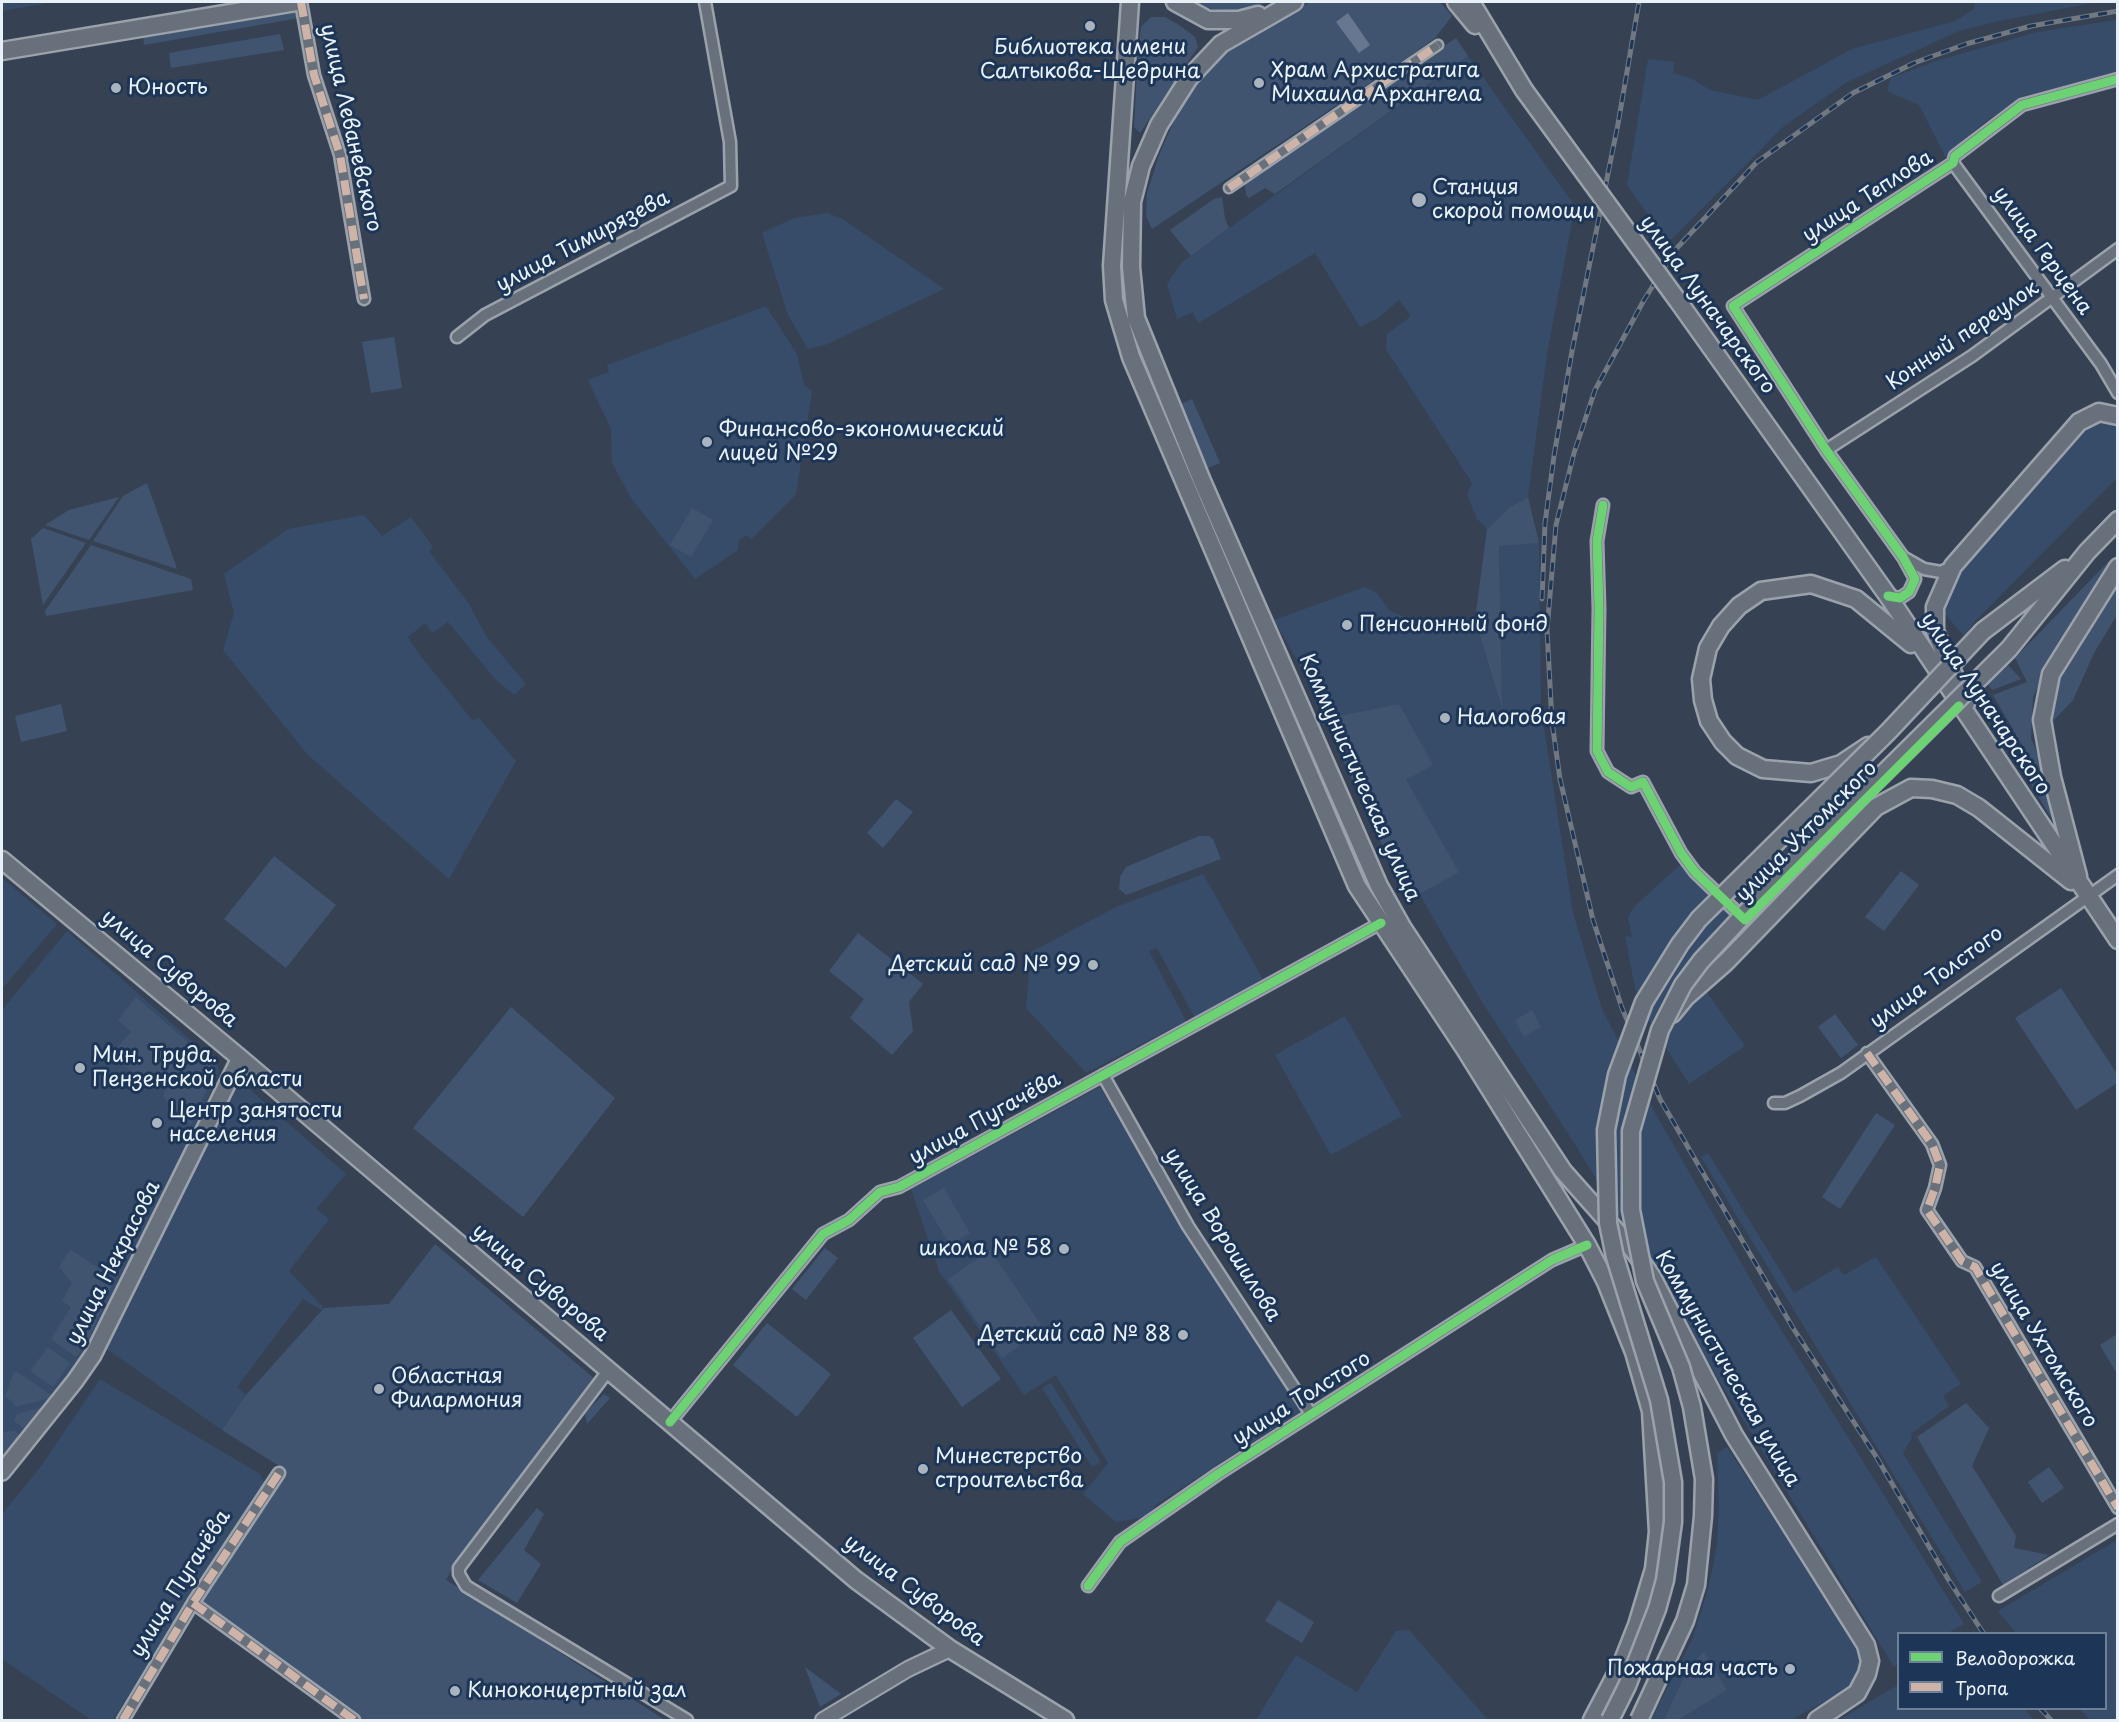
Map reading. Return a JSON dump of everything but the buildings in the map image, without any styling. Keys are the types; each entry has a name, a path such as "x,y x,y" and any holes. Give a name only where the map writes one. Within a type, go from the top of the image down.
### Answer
{"main road":[{"path":"2,51 298,2"},
{"name":"Коммунистическая улица","path":"1130,2 1113,250 1114,300 1131,357 1357,886 1389,920 1575,1187 1634,1251 1672,1315 1730,1428 1866,1645 1870,1661 1867,1674 1857,1694 1816,1720"},
{"path":"1175,2 1195,15 1222,21 1257,15 1294,2"},
{"name":"Коммунистическая улица","path":"1294,2 1221,44 1189,78 1159,125 1141,166 1134,193 1132,286 1137,318 1160,381 1366,857 1389,920 1465,1049 1587,1245 1634,1352 1651,1411 1658,1532 1654,1569 1637,1625 1619,1670 1592,1720"},
{"name":"улица Луначарского","path":"1462,3 1502,55 1524,90 1888,596 1985,745 2118,940"},
{"path":"1985,745 1935,632 1935,607 1953,566 2079,422 2099,412 2118,416"},
{"path":"1639,1720 1685,1621 1696,1585 1703,1516 1704,1479 1692,1407 1681,1367 1645,1281 1631,1210 1631,1131 1660,1030 1683,985 1701,960 1779,877 2009,649 2087,552 2118,520"},
{"path":"1610,1720 1645,1642 1657,1609 1665,1580 1673,1522 1673,1482 1659,1400 1618,1267 1608,1223 1606,1130 1617,1075 1644,1002 1680,944 1699,919 1888,732 1983,631 2087,552"},
{"path":"2084,893 2052,777 2042,720 2051,674 2118,567"},
{"path":"1888,732 1841,764 1811,773 1763,769 1737,756 1723,742 1709,721 1701,679 1708,648 1721,626 1739,606 1761,591 1811,584 1856,599 1925,655"},
{"path":"1660,1030 1686,997 1726,962 1876,807 1911,788 1932,789 1957,795 1979,808 2084,893"},
{"name":"улица Суворова","path":"2,860 240,1058 856,1580 950,1649 1065,1720"},
{"name":"улица Некрасова","path":"2,1472 93,1355 240,1058"},
{"path":"1575,1187 1621,1255 1672,1315"},
{"path":"1596,1262 1605,1250 1621,1255"}],"street":[{"name":"улица Леваневского","path":"298,2 314,75 340,155 364,299"},
{"name":"улица Тимирязева","path":"457,337 485,315 731,186 730,142 705,2"},
{"path":"1229,188 1438,45"},
{"name":"улица Теплова","path":"1826,450 1733,306 1953,163 1955,156 2022,105 2118,79"},
{"name":"улица Герцена","path":"1953,163 2101,364 2118,393"},
{"name":"Конный переулок","path":"1826,450 1972,356 2053,299 2118,249"},
{"path":"1826,450 1903,557 1915,579 1909,591 1900,598 1888,596"},
{"name":"улица Ухтомского","path":"1603,505 1597,541 1599,608 1597,751 1608,772 1631,786 1643,782 1681,853 1695,872 1745,920 1959,706"},
{"path":"1903,557 1924,569 1941,572 1953,566"},
{"name":"улица Толстого","path":"1774,1103 1785,1103 1841,1073 2084,893 2118,875"},
{"name":"улица Пугачёва","path":"670,1422 823,1234 849,1220 880,1192 899,1187 1389,920"},
{"name":"улица Ухтомского","path":"1868,1053 1932,1144 1940,1165 1927,1210 1962,1261 1975,1267 2118,1508"},
{"name":"улица Ворошилова","path":"1103,1075 1188,1226 1311,1414"},
{"name":"улица Толстого","path":"1088,1586 1119,1542 1311,1414 1552,1260 1587,1245"},
{"path":"609,1371 459,1568 459,1574 466,1586 487,1600 687,1720"},
{"name":"улица Пугачёва","path":"123,1720 193,1603 279,1473"},
{"path":"1999,1596 2118,1524"},
{"path":"193,1603 354,1720"},
{"path":"824,1720 918,1663 950,1649"}],"shaded area":[{"path":"2,2 54,2 2,11"},
{"path":"1193,2 1270,2 1236,11 1212,9"},
{"path":"1310,2 1440,2 1452,16 1435,38 1410,56 1152,229 1146,216 1147,193 1159,155 1176,116 1198,82 1228,51"},
{"path":"1975,2 2098,2 1959,31 1845,83 1783,127 1668,243 1627,185 1648,59 1674,62 1673,73 1692,79 1710,90 1758,100 1852,49 1955,21 1974,9"},
{"path":"297,8 299,18 144,45 143,34"},
{"path":"1348,13 1370,45 1359,53 1336,22"},
{"path":"1151,17 1165,17 1179,25 1195,37 1198,47 1140,133 1134,127 1138,54 1141,27"},
{"path":"2117,20 2117,73 2024,96 1982,124 1946,158 1919,105 1887,91 1891,78 1936,61 2037,32"},
{"path":"280,34 284,50 171,68 169,53"},
{"path":"1456,38 1468,56 1275,194 1265,188 1249,198 1246,195 1245,185 1249,179"},
{"name":"Станция скорой помощи","path":"1468,56 1575,206 1547,354 1528,497 1510,507 1487,529 1477,519 1467,495 1472,483 1386,349 1387,334 1411,316 1399,300 1378,318 1360,327 1315,253 1198,323 1193,312 1177,319 1167,284 1181,263"},
{"path":"1222,197 1225,219 1229,228 1191,256 1170,230 1214,199"},
{"path":"828,213 844,220 944,289 825,345 808,349 788,315 762,233 794,218"},
{"name":"Финансово-экономический лицей №29","path":"766,306 797,354 804,385 812,391 796,494 751,539 746,535 739,540 738,550 695,579 631,498 612,463 611,429 588,380 609,372 607,365"},
{"path":"394,337 402,388 371,393 362,342"},
{"path":"1192,399 1220,463 1208,468 1179,405"},
{"path":"2103,420 2117,423 2117,478 1976,620 1964,636 1944,613 1949,590 1963,567 2086,428"},
{"path":"147,483 177,569 93,541 123,496"},
{"path":"119,497 89,540 45,525 69,510"},
{"path":"1528,497 1539,543 1499,546 1502,709 1475,620 1487,529 1510,507"},
{"path":"692,508 713,520 691,557 670,545"},
{"path":"364,515 382,536 411,517 433,547 429,551 469,604 486,636 526,684 514,695 496,680 448,622 432,633 425,623 408,637 473,721 478,717 516,761 449,879 308,755 223,650 234,613 224,574 288,529"},
{"path":"43,528 86,543 43,605 31,539"},
{"path":"1539,543 1541,709 1573,913 1602,1009 1654,1111 1759,1294 1964,1624 1950,1632 1897,1632 1897,1665 1894,1667 1573,1141 1482,1002 1395,852 1349,751 1274,620 1365,587 1377,593 1390,611 1416,621 1443,626 1475,620 1501,707 1499,545"},
{"path":"91,545 191,579 193,590 46,616 45,611"},
{"path":"2110,560 2053,654 2033,697 2031,738 2045,773 2036,769 1993,695 2027,682 2015,658"},
{"path":"2117,580 2117,615 2094,653 2073,700 2054,720 2052,734 2046,725 2055,683"},
{"path":"2008,665 2021,679 1992,690 1988,684"},
{"path":"1987,698 2032,772 2047,781 2058,829 1981,702"},
{"path":"61,704 67,731 21,742 15,716"},
{"path":"1399,704 1433,765 1406,780 1459,872 1411,899 1374,829 1325,719"},
{"path":"896,799 913,812 883,848 867,833"},
{"path":"1199,836 1209,836 1213,839 1221,859 1126,895 1119,889 1120,877 1126,867"},
{"path":"274,856 336,905 286,968 224,919"},
{"path":"1682,863 1736,919 1696,968 1704,988 1745,1046 1689,1084 1646,1016 1635,988 1625,936 1632,937 1628,917 1634,907"},
{"path":"1901,871 1919,885 1884,931 1865,917"},
{"name":"Детский сад № 99","path":"1203,874 1263,979 1195,1018 1157,948 1149,951 1186,1021 1086,1073 1026,1008 1031,952 1116,907"},
{"path":"2,878 57,924 2,989"},
{"path":"67,931 217,1063 219,1072 195,1128 92,1341 53,1404 2,1464 2,1010"},
{"path":"858,933 923,984 909,1002 913,1031 892,1055 850,1018 864,999 829,971"},
{"path":"2061,988 2117,1074 2117,1083 2076,1110 2015,1018"},
{"path":"136,997 213,1064 214,1073 191,1125 163,1097 165,1089 149,1077 141,1080 111,1054 131,1032 118,1020"},
{"path":"511,1007 615,1098 523,1217 413,1128"},
{"path":"1532,1010 1541,1027 1524,1037 1515,1020"},
{"path":"1835,1014 1858,1045 1841,1058 1818,1027"},
{"path":"1345,1016 1402,1116 1331,1155 1275,1055"},
{"path":"238,1079 346,1174 316,1209 329,1219 289,1271 323,1307 321,1310 303,1299 237,1387 246,1395 222,1430 104,1347"},
{"name":"школа № 58","path":"1100,1087 1208,1269 1302,1410 1157,1504 1146,1517 1116,1522 1083,1494 1108,1463 1056,1375 1024,1395 939,1271 911,1189"},
{"path":"1876,1113 1895,1125 1840,1209 1822,1197"},
{"path":"1708,1153 1794,1293 1838,1267 1844,1275 1876,1257 1961,1384 1943,1396 1949,1406 1911,1434 1912,1438 1903,1453 1982,1582 1965,1592 1701,1157"},
{"path":"944,1188 970,1233 950,1245 923,1200"},
{"path":"435,1244 596,1380 453,1567 446,1580 665,1720 358,1720 200,1604 284,1469 222,1430 246,1395 324,1308 389,1304"},
{"path":"825,1248 838,1258 806,1300 792,1289"},
{"path":"70,1249 115,1279 89,1338 76,1357 51,1339 71,1307 62,1301 72,1283 59,1267"},
{"path":"990,1250 1044,1329 1002,1358 948,1279"},
{"path":"951,1310 1001,1379 962,1407 913,1338"},
{"path":"767,1323 831,1374 797,1417 733,1365"},
{"path":"2117,1334 2117,1374 2100,1345"},
{"path":"48,1347 70,1363 53,1387 30,1371"},
{"path":"14,1372 19,1373 54,1397 15,1407 12,1401 5,1397"},
{"path":"100,1379 260,1474 264,1482 113,1720 91,1720 2,1659 2,1514 42,1465"},
{"path":"1051,1383 1101,1462 1092,1467 1042,1388"},
{"path":"604,1394 610,1398 587,1424 585,1413"},
{"path":"1966,1403 1989,1428 1972,1466 2016,1536 2014,1548 2049,1555 2003,1585 1917,1437"},
{"path":"53,1404 29,1432 14,1421 17,1414"},
{"path":"14,1430 24,1438 8,1456 2,1451 2,1433"},
{"path":"1727,1447 1858,1649 1860,1670 1849,1688 1791,1720 1651,1720 1692,1640 1708,1590 1717,1546 1719,1508 1717,1453"},
{"path":"2049,1467 2064,1488 2042,1503 2028,1482"},
{"path":"537,1508 544,1514 524,1550 541,1564 517,1603 478,1580"},
{"path":"2117,1540 2117,1720 2090,1720 2080,1710 2107,1710 2107,1632 2015,1632 1998,1611"},
{"path":"1278,1600 1314,1622 1302,1643 1265,1621"},
{"path":"1409,1630 1488,1720 1256,1720 1296,1655 1357,1692 1396,1631"},
{"path":"1704,1652 1727,1690 1678,1720 1664,1720 1688,1668"},
{"path":"805,1667 841,1694 820,1707"},
{"path":"1897,1686 1897,1710 2026,1710 2034,1720 1839,1720"}],"railway":[{"path":"1542,599 1545,523 1554,456 1572,351 1618,124 1639,2"},
{"path":"1983,1632 1948,1579 1877,1458 1793,1328 1660,1099 1622,1008 1593,920 1560,779 1552,722 1547,630 1556,525 1574,453 1595,390 1644,300 1676,249 1757,162 1853,93 1914,63 1966,44 2031,26 2118,11"},
{"path":"2042,1710 2051,1720"}],"marked path":[{"path":"301,2 314,75 340,155 364,299"},
{"path":"1229,188 1438,45"},
{"path":"1867,1053 1932,1144 1940,1165 1927,1210 1962,1261 1975,1267 2118,1508"},
{"path":"123,1720 193,1603 279,1473"},
{"path":"193,1603 354,1720"}],"cycle path":[{"path":"1888,596 1900,598 1909,592 1915,579 1903,557 1826,450 1733,306 1953,163 1955,156 2022,105 2118,79"},
{"path":"1603,505 1597,541 1599,608 1597,751 1608,772 1631,787 1643,782 1681,853 1695,872 1745,920 1959,706"},
{"path":"670,1422 823,1234 849,1220 880,1192 899,1187 1381,923"},
{"path":"1088,1586 1120,1542 1218,1474 1552,1260 1587,1245"}],"place":[{"name":"Библиотека имени Салтыкова-Щедрина","path":"1090,26"},
{"name":"Храм Архистратига Михаила Архангела","path":"1259,83"},
{"name":"Юность","path":"116,88"},
{"name":"Станция скорой помощи","path":"1419,200"},
{"name":"Финансово-экономический лицей №29","path":"707,442"},
{"name":"Пенсионный фонд","path":"1347,625"},
{"name":"Налоговая","path":"1445,718"},
{"name":"Детский сад № 99","path":"1093,965"},
{"name":"Мин. Труда. Пензенской области","path":"80,1068"},
{"name":"Центр занятости населения","path":"157,1123"},
{"name":"школа № 58","path":"1064,1249"},
{"name":"Детский сад № 88","path":"1183,1335"},
{"name":"Областная Филармония","path":"379,1389"},
{"name":"Минестерство строительства","path":"923,1469"},
{"name":"Пожарная часть","path":"1790,1669"},
{"name":"Киноконцертный зал","path":"455,1691"}]}
